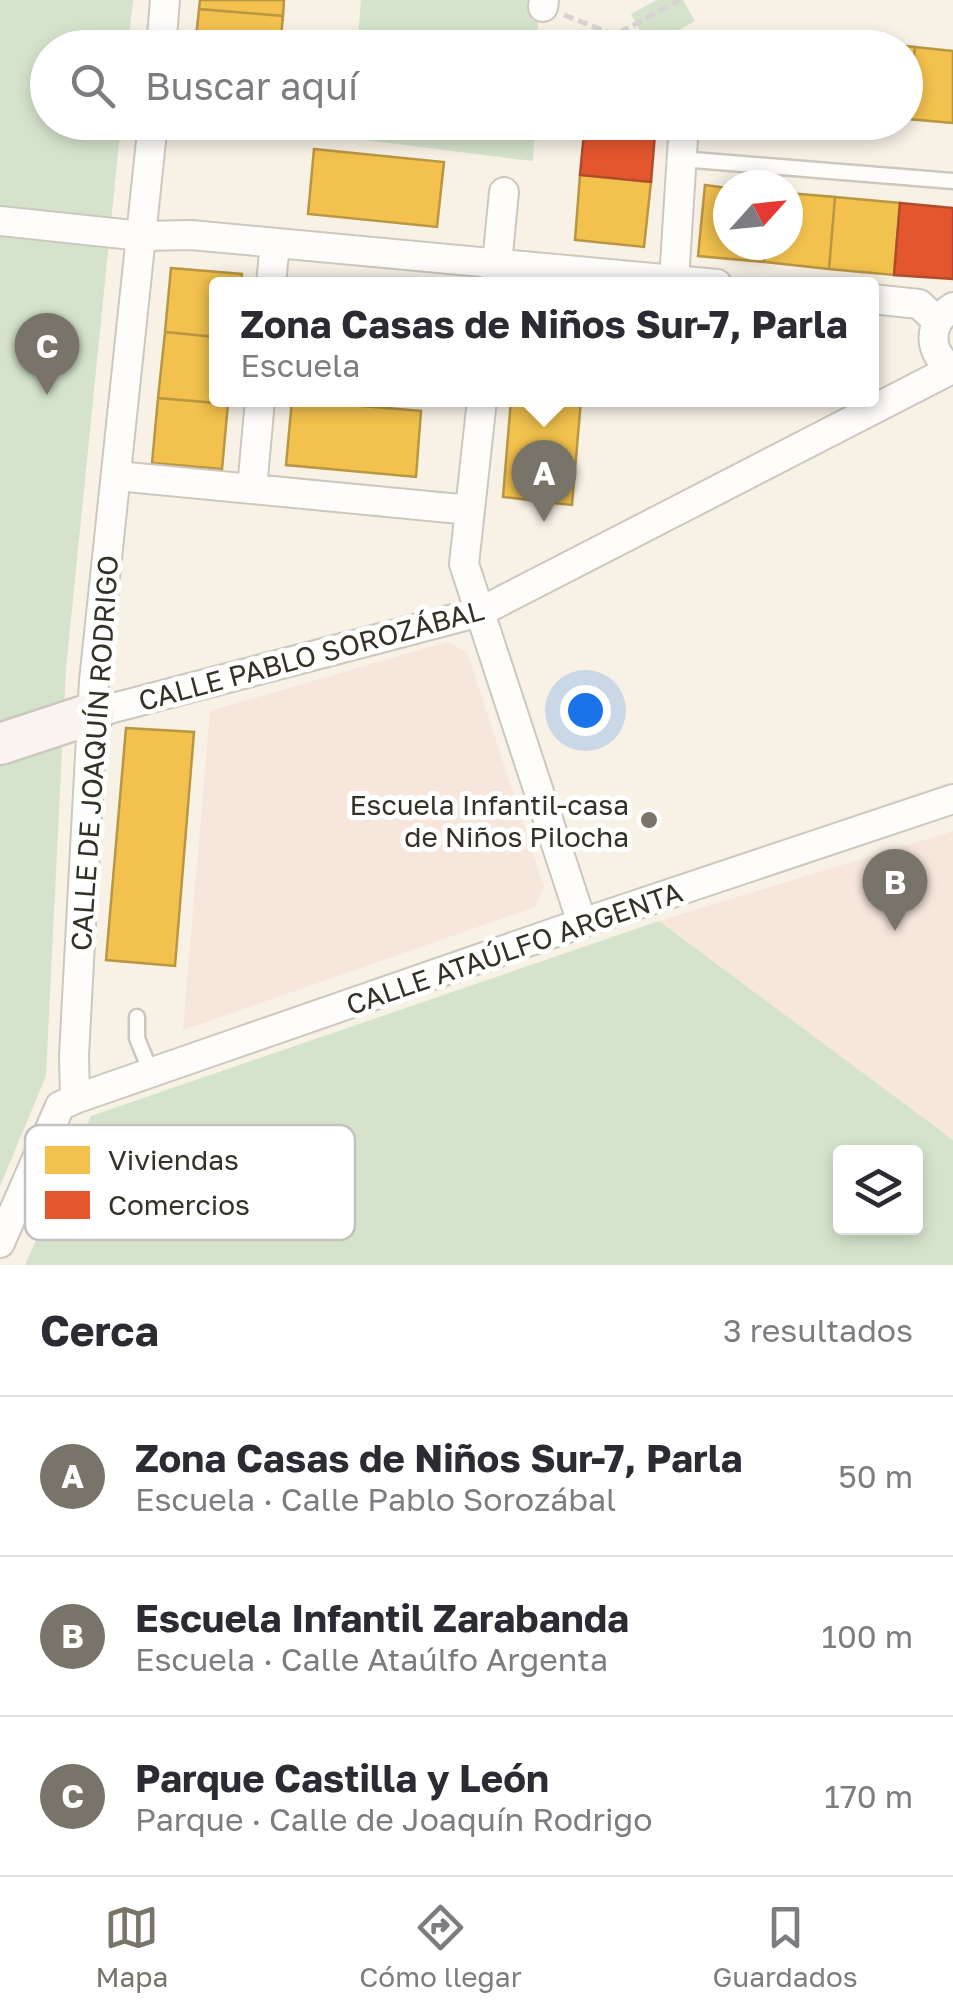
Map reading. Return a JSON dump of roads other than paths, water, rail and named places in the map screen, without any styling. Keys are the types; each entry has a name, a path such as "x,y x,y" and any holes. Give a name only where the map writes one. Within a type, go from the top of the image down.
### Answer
{"street":[{"path":"162,30 165,0"},
{"name":"CALLE DE JOAQUÍN RODRIGO","path":"76,1099 74,1055 94,681 151,140"},
{"path":"674,277 683,140"},
{"path":"496,274 504,192"},
{"path":"0,221 142,236 191,235 274,243 496,274 585,277"},
{"path":"272,277 274,243"},
{"path":"879,300 919,304 945,314 933,334 934,348 940,361 952,370"},
{"name":"CALLE PABLO SOROZÁBAL","path":"94,713 480,612 952,370"},
{"path":"252,489 259,407"},
{"path":"481,407 464,564 582,923"},
{"path":"117,476 470,510"},
{"path":"0,744 94,713"},
{"name":"CALLE ATAÚLFO ARGENTA","path":"76,1099 582,923 953,800"},
{"path":"52,1125 60,1106 76,1099"},
{"path":"0,1243 25,1186"}],"lane":[{"path":"681,159 953,182"},
{"path":"138,1017 137,1038 151,1073"}],"place":[{"name":"Parque Castilla y León","path":"47,395"},
{"name":"Zona Casas de Niños Sur-7, Parla","path":"544,522"},
{"name":"Escuela Infantil-casa de Niños Pilocha","path":"649,820"},
{"name":"Escuela Infantil Zarabanda","path":"895,931"}]}
